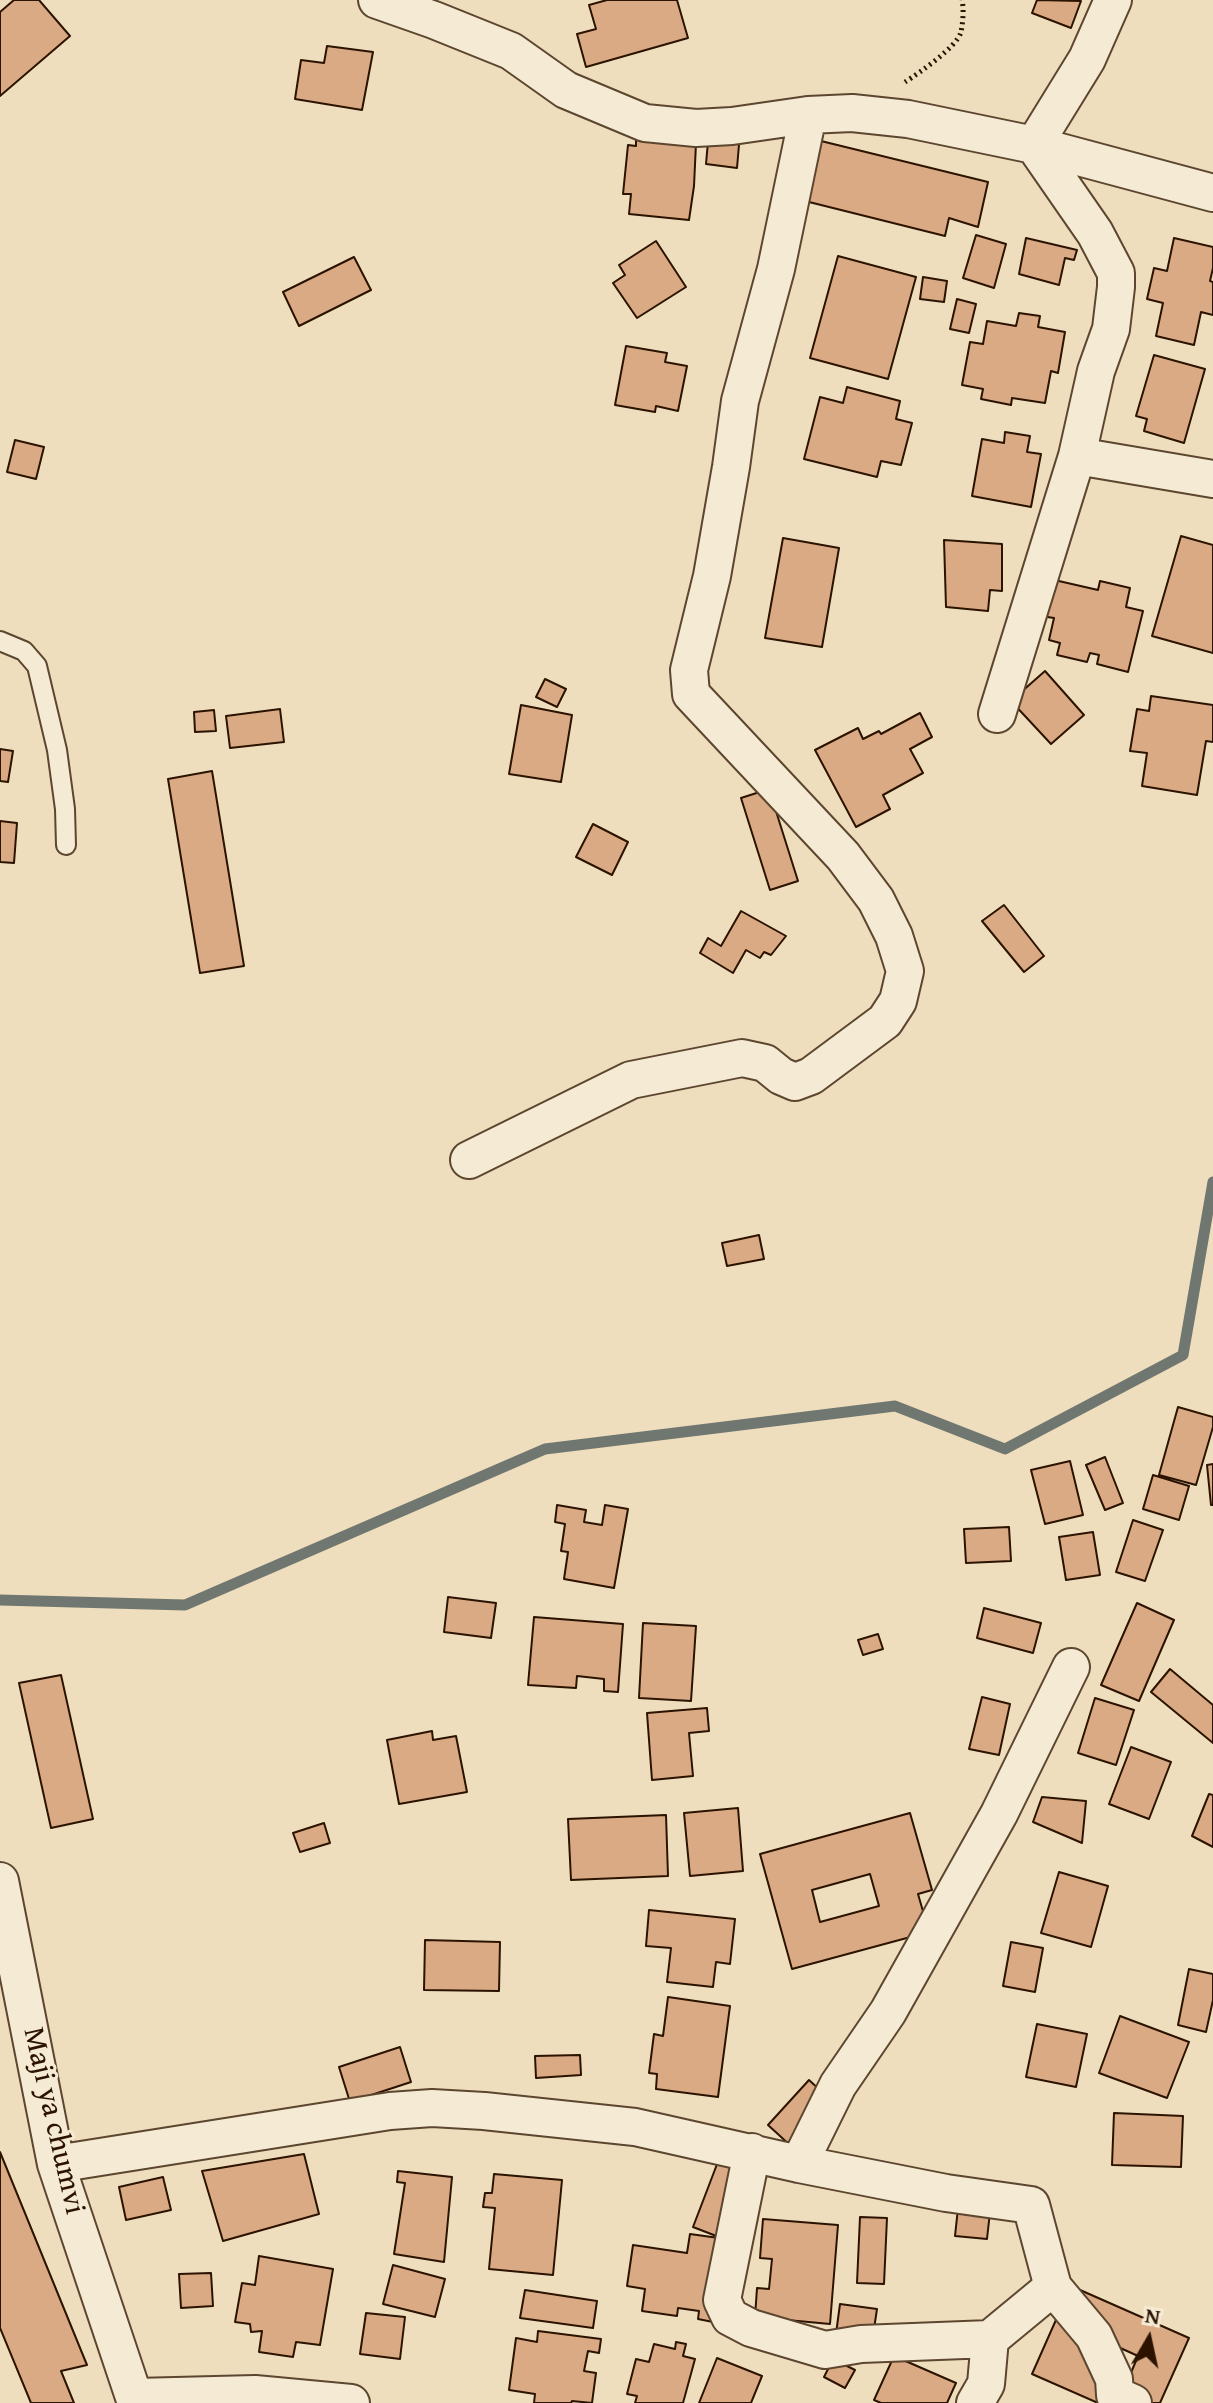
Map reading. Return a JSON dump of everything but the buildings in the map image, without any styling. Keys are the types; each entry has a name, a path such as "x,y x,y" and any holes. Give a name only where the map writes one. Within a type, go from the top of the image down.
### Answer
{"street":[{"path":"377,0 511,51 566,90 645,123 696,128 852,113 908,119 1034,145 1213,193"},
{"path":"1034,145 1087,59 1113,0"},
{"path":"469,1160 631,1080 742,1058 765,1063 781,1076 795,1082 811,1076 885,1021 898,1001 905,971 894,936 876,900 843,856 691,694 689,670 712,576 740,401 776,269 808,115"},
{"path":"997,714 1077,456 1096,371 1111,329 1116,273 1095,233 1034,145"},
{"path":"1077,456 1213,479"},
{"path":"799,2164 838,2085 888,2012 999,1814 1071,1667"},
{"name":"Maji ya chumvi","path":"0,1881 56,2164 136,2400"},
{"path":"56,2164 390,2111 432,2108 546,2116 635,2127 946,2193 1031,2205 1053,2287 1094,2336 1114,2379 1115,2395 1133,2403"},
{"path":"752,2152 722,2300 730,2317 751,2328 825,2350 861,2344 990,2339 1053,2287"},
{"path":"975,2403 986,2384 990,2339"},
{"path":"136,2400 255,2394 351,2403"}],"lane":[{"path":"0,641 24,651 37,666 57,750 66,845"}],"path":[{"path":"852,113 909,80 961,34 962,0"}],"waterway":[{"path":"0,1600 185,1605 545,1449 895,1406 1005,1449 1183,1355 1213,1182"}]}
